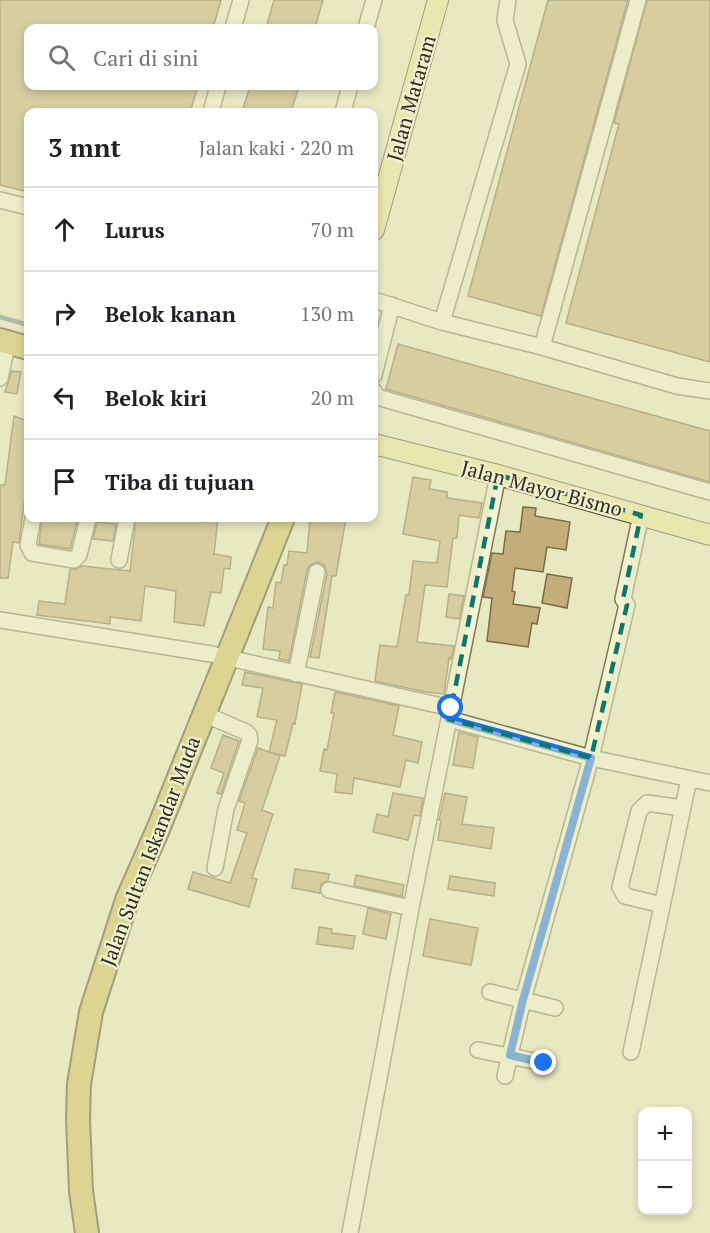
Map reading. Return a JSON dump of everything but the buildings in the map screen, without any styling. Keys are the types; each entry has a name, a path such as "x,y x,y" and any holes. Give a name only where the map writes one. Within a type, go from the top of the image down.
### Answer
{"highway":[{"name":"Jalan Sultan Iskandar Muda","path":"87,1233 81,1191 78,1119 79,1084 91,1012 127,900 159,827 281,522"}],"main road":[{"name":"Jalan Mataram","path":"378,216 438,0"},
{"name":"Jalan Mayor Bismo","path":"378,445 498,475 710,535"}],"street":[{"path":"234,24 241,0"},
{"path":"367,24 372,0"},
{"path":"442,322 518,64 505,20 508,0"},
{"path":"542,347 638,0"},
{"path":"212,108 217,90"},
{"path":"344,108 349,90"},
{"path":"0,200 24,206"},
{"path":"378,301 442,322 542,347 677,386 710,391"},
{"path":"378,359 392,305"},
{"path":"0,378 12,343"},
{"path":"378,397 710,492"},
{"path":"350,1233 411,908 498,475"},
{"path":"505,1076 523,1000 591,758 627,605 623,598 641,515"},
{"path":"32,522 28,545 32,553 74,560 79,555 87,522"},
{"path":"119,560 126,522"},
{"path":"296,674 317,572"},
{"path":"0,620 211,654 450,714 591,758 710,783"},
{"path":"204,714 246,732 250,740 226,809 215,868"},
{"path":"631,1052 688,779"},
{"path":"662,905 626,896 620,887 639,811 647,803 682,808"},
{"path":"329,890 411,908"},
{"path":"490,992 555,1008"},
{"path":"478,1050 544,1063"}],"highlighted area":[{"path":"498,475 641,515 623,599 627,605 591,758 449,719"}],"waterway":[{"path":"0,317 24,324"}],"route":[{"path":"451,708 449,719 591,758 523,1000 510,1055 544,1063"}]}
